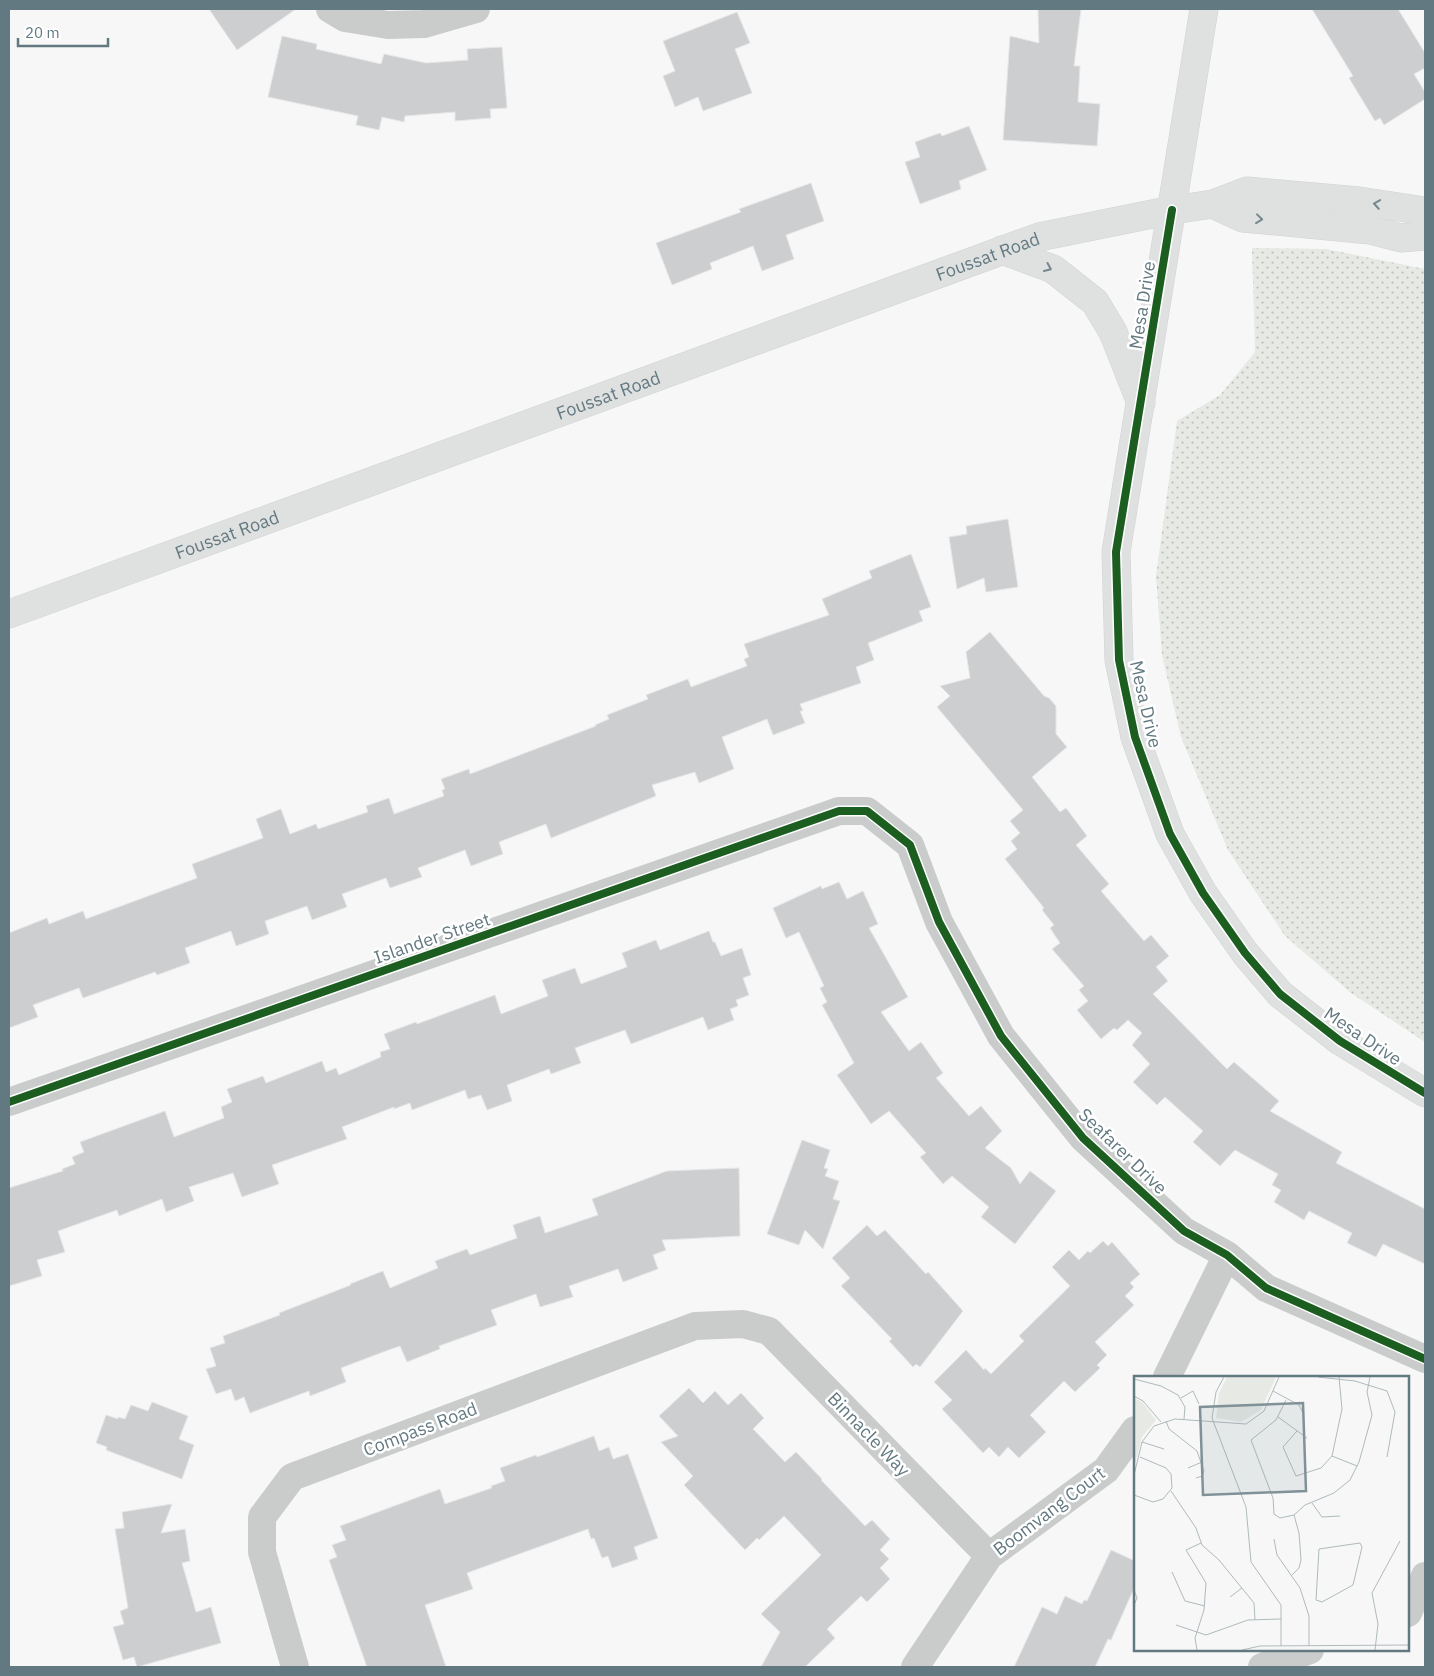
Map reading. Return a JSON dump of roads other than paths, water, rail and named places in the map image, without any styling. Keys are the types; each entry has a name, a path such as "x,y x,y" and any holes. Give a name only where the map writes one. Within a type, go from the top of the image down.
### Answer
{"main road":[{"name":"Mesa Drive","path":"1204,9 1116,552 1119,660 1135,737 1170,834 1203,894 1246,953 1280,994 1340,1041 1425,1093"},
{"name":"Foussat Road","path":"9,614 1039,237 1172,210 1213,204 1247,191 1359,201 1425,211"},
{"path":"1213,204 1243,218 1370,230 1401,238 1425,236"},
{"path":"1002,250 1053,269 1095,302 1113,332 1141,403"}],"street":[{"path":"330,9 345,18 388,25 424,24 476,9"},
{"name":"Islander Street","path":"9,1102 839,810 867,812"},
{"name":"Seafarer Drive","path":"867,812 910,845 939,922 1001,1036 1083,1138 1184,1231 1227,1255 1266,1288 1425,1359"},
{"path":"1167,1376 1227,1255"},
{"name":"Binnacle Way","path":"743,1324 769,1331 989,1556"},
{"name":"Compass Road","path":"295,1667 262,1552 262,1517 292,1477 695,1326 743,1324"},
{"name":"Boomvang Court","path":"915,1667 989,1556 1106,1470 1134,1431"},
{"path":"1409,1612 1425,1576"},
{"path":"1262,1667 1307,1651"}]}
